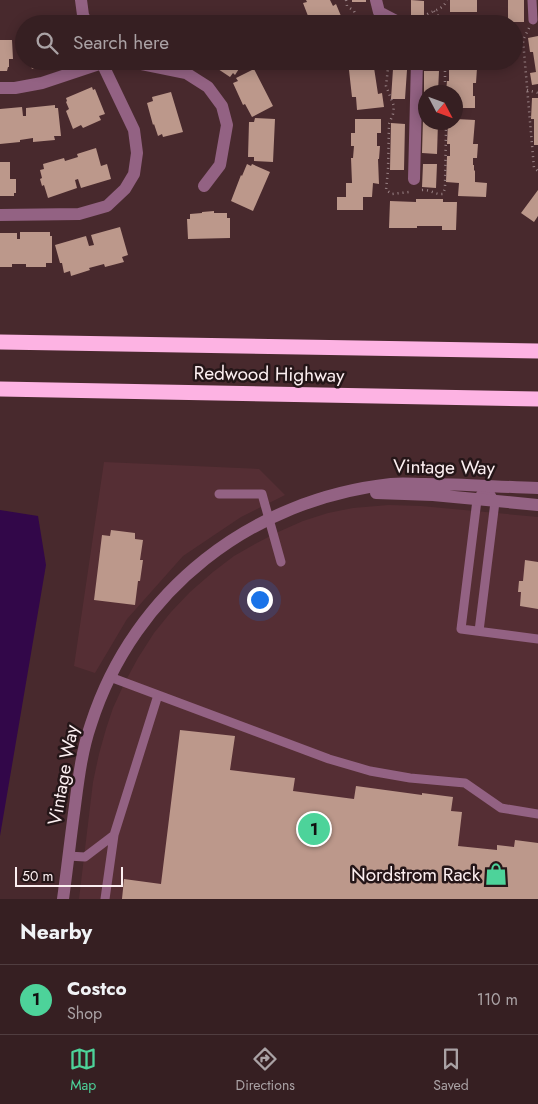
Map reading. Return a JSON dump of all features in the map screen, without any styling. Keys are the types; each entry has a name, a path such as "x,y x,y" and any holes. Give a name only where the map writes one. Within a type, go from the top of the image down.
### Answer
{"highway":[{"name":"Redwood Highway","path":"0,342 538,351"},
{"name":"Redwood Highway","path":"0,389 538,399"}],"street":[{"path":"81,0 83,15"},
{"path":"376,0 379,12 385,15"},
{"path":"0,88 15,88 42,83 79,70"},
{"path":"0,215 79,214 107,206 125,189 134,174 137,153 134,130 105,70"},
{"path":"170,70 186,73 208,87 222,106 227,125 220,165 204,186"},
{"path":"414,179 417,70"},
{"name":"Vintage Way","path":"63,899 78,780 90,724 99,702 124,650 141,624 179,581 203,560 247,530 269,518 297,506 351,491 392,484 455,484 538,488"},
{"name":"Vintage Way","path":"351,491 425,495 538,505"}],"lane":[{"path":"532,0 532,20"},
{"path":"479,631 496,502 486,486 477,500 461,629 538,639"},
{"path":"219,494 262,494 281,562"},
{"path":"110,677 357,768 410,778 465,783 501,808 538,814"},
{"path":"105,899 114,835 158,695"},
{"path":"68,856 85,857 114,835"}],"path":[{"path":"346,0 348,6 356,15"},
{"path":"426,15 438,10 447,0"},
{"path":"434,11 437,15"},
{"path":"532,20 523,40 534,168 538,171"},
{"path":"444,85 445,70"},
{"path":"527,90 538,93"}],"shaded area":[{"path":"104,462 259,469 285,495 241,517 183,556 127,619 95,673 74,666"},
{"path":"389,505 421,506 538,517 538,899 79,899 93,782 106,729 124,684 154,633 190,592 234,556 255,544 303,521 328,513 353,508"},
{"path":"0,510 38,516 46,565 0,836"}],"building":[{"path":"306,0 330,0 333,6 336,4 341,15 308,15 303,3 307,2"},
{"path":"352,0 366,0 366,2 352,2"},
{"path":"411,0 424,1 424,15 411,15"},
{"path":"450,0 477,0 477,12 450,12"},
{"path":"508,0 524,0 524,22 523,15 508,15"},
{"path":"538,36 538,84 532,85 530,73 536,72 533,52 530,52 528,38"},
{"path":"0,40 12,40 13,59 9,59 7,71 0,71"},
{"path":"220,70 238,70 235,75 233,73 230,77"},
{"path":"255,70 273,106 252,117 245,104 243,105 233,83 238,81 236,78"},
{"path":"349,70 374,70 378,94 382,93 384,107 357,110 356,97 352,97"},
{"path":"393,70 407,70 405,99 391,99"},
{"path":"449,70 477,70 476,83 473,83 475,108 463,108 463,85 447,85 447,81 449,81"},
{"path":"424,71 439,71 438,85 424,85"},
{"path":"92,87 93,90 95,89 105,114 99,116 101,120 83,128 81,125 73,129 66,111 69,109 66,98"},
{"path":"171,92 183,132 163,137 162,134 158,136 147,103 153,101 152,97"},
{"path":"532,98 538,98 538,145 534,145 534,119 531,119"},
{"path":"55,105 55,108 58,108 61,136 54,136 55,140 33,142 33,138 20,140 20,142 0,144 0,109 22,107 23,116 26,116 26,108"},
{"path":"255,118 275,119 273,162 254,161 254,157 248,157 249,122 254,122"},
{"path":"355,119 381,119 381,133 377,133 377,146 380,146 378,159 379,184 373,183 372,197 363,197 363,210 337,210 337,197 346,197 346,183 352,183 351,158 353,158 354,146 351,146 351,133 355,133"},
{"path":"463,119 475,120 473,144 478,144 477,158 473,158 475,182 487,183 486,197 458,196 459,183 446,182 447,156 450,156 450,144 447,144 448,130 463,130"},
{"path":"391,123 405,124 404,170 390,170"},
{"path":"423,130 438,130 437,154 422,153"},
{"path":"96,148 101,166 107,164 111,179 81,188 78,179 75,180 77,188 48,198 40,179 42,178 40,170 44,169 43,164 64,158 65,161 78,157 77,154"},
{"path":"0,162 10,162 10,179 16,179 16,193 14,193 14,196 0,196"},
{"path":"247,164 251,166 252,164 270,172 253,211 231,201"},
{"path":"423,164 437,164 436,188 422,187"},
{"path":"538,190 538,216 534,222 521,213"},
{"path":"416,199 443,199 443,202 457,202 456,230 442,230 442,226 389,228 390,201 416,202"},
{"path":"214,211 214,213 227,213 227,218 230,218 230,238 188,239 187,219 190,219 190,214"},
{"path":"120,227 128,255 122,257 124,262 105,267 104,264 71,276 70,271 64,273 55,245 86,236 89,246 94,245 91,235"},
{"path":"20,232 50,232 50,236 52,236 52,263 46,263 46,267 26,267 26,264 12,264 12,267 0,267 0,233 17,233 17,239 20,239"},
{"path":"111,530 135,533 135,539 143,540 140,560 143,560 135,605 94,600 102,535 110,536"},
{"path":"525,560 538,562 538,609 520,606 521,592 518,592 519,581 523,581"},
{"path":"180,730 235,736 230,770 295,778 293,791 354,799 356,786 422,795 422,793 453,797 451,811 462,812 458,846 497,850 497,845 514,847 515,840 538,843 538,899 122,899 124,879 161,884"}],"place":[{"name":"Costco","path":"314,829"},
{"name":"Nordstrom Rack","path":"496,874"}]}
